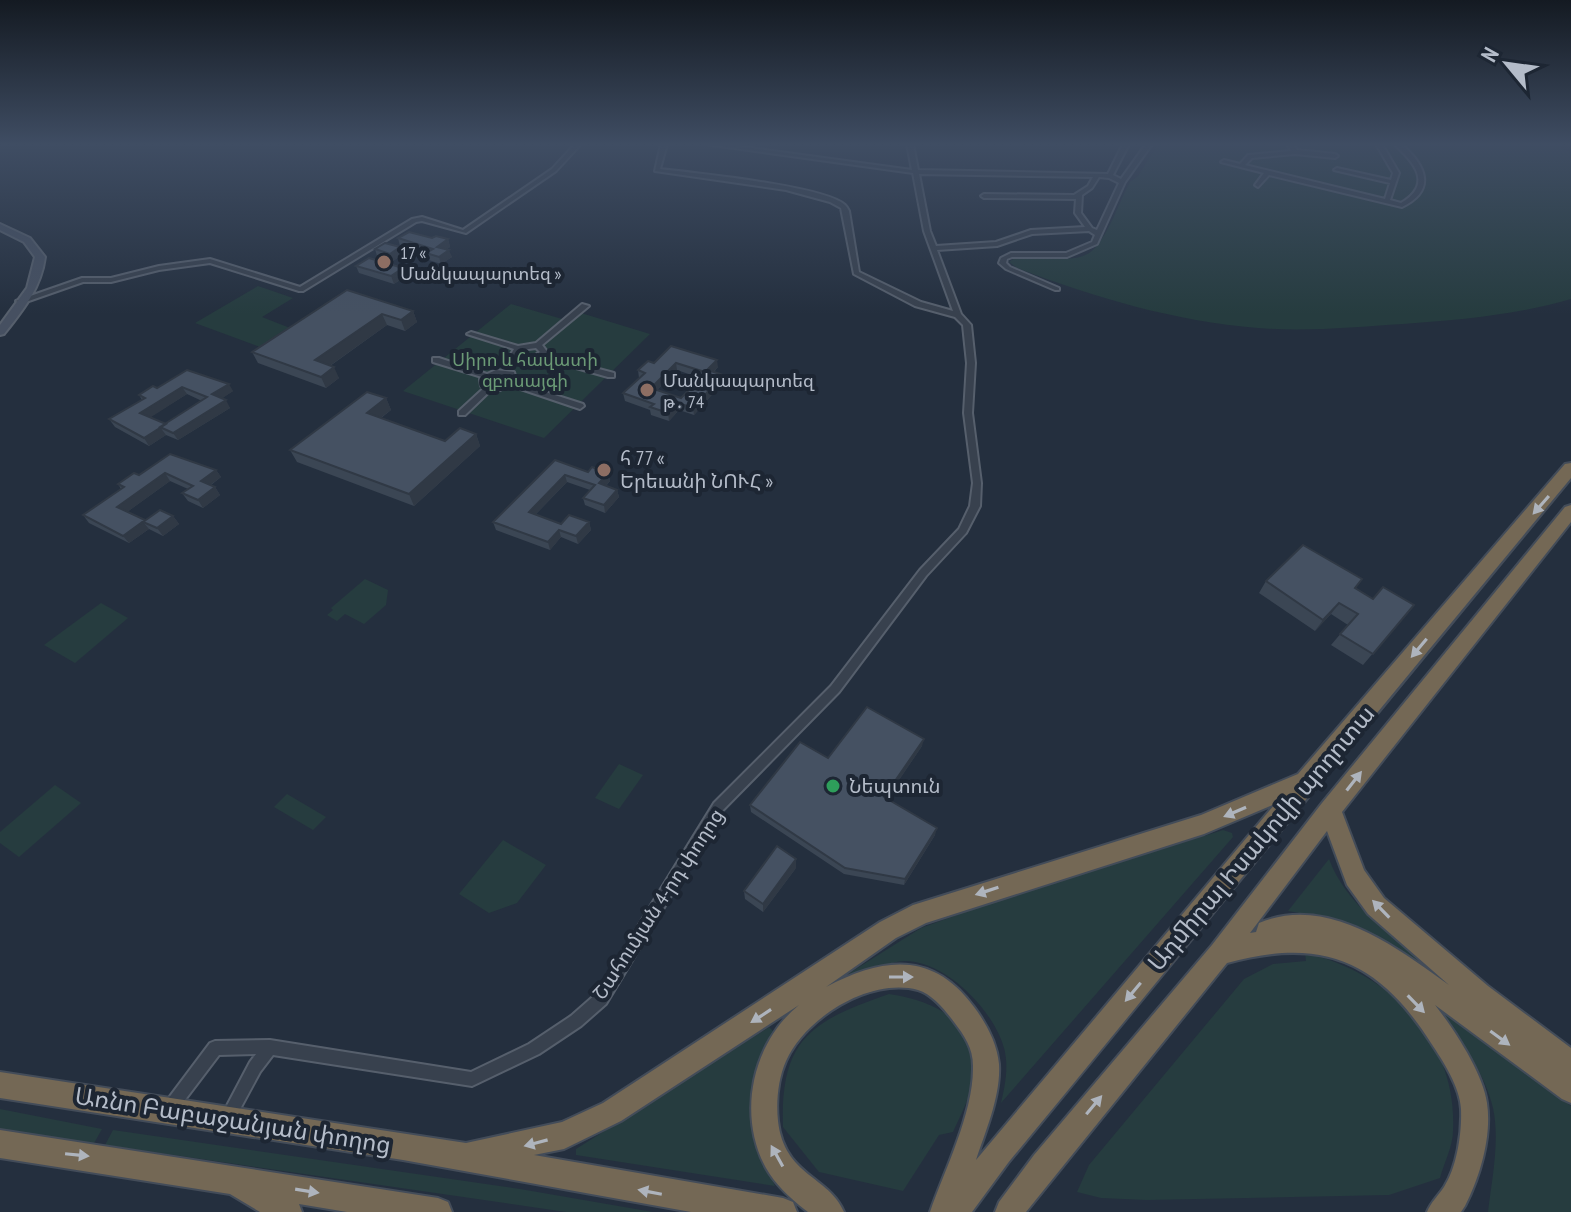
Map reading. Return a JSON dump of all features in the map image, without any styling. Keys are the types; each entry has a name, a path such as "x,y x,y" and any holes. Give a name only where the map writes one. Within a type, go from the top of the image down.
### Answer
{"highway":[{"name":"Ադմիրալ Իսակովի պողոտա","path":"955,1212 998,1153 1264,835 1306,780 1571,468"},
{"name":"Ադմիրալ Իսակովի պողոտա","path":"1009,1212 1571,511"},
{"path":"466,1157 564,1135 612,1112 888,930 921,913 1204,824 1306,780"},
{"path":"1330,810 1355,877 1376,906 1479,995 1571,1064"},
{"path":"1226,945 1307,925 1330,929 1393,959 1571,1090"},
{"path":"1226,945 1285,939 1310,940 1343,948 1382,972 1422,1009 1458,1062 1475,1103 1471,1149 1456,1199 1441,1212"},
{"path":"830,1212 791,1179 771,1150 763,1112 770,1068 789,1031 818,1007 850,988 888,977 917,977 954,999 982,1045 986,1066 983,1091 944,1212"},
{"name":"Առնո Բաբաջանյան փողոց","path":"0,1085 228,1117 466,1157 693,1206 783,1212"},
{"path":"0,1144 438,1212"},
{"path":"230,1179 288,1212"}],"main road":[{"path":"0,228 27,240 40,257 37,279 0,329"}],"street":[{"path":"23,300 82,280 111,280 159,268 210,261 301,290 414,220 422,219 464,232 510,201"},
{"path":"833,201 847,213 856,273 918,304 958,315"},
{"name":"Շահումյան 4-րդ փողոց","path":"170,1109 215,1048 270,1047 472,1079 534,1049 576,1021 601,999 718,807 835,689 923,573 963,531 975,506 977,483 968,413 971,363 967,325 958,315 934,248 923,201"},
{"path":"1079,201 1078,213 1090,229 1099,234"},
{"path":"1057,289 1008,268 1002,263 1004,258 1011,255 1067,255 1090,246 1099,234 1114,201"},
{"path":"1387,201 1402,205 1410,201"},
{"path":"934,248 997,244 1031,232 1090,229"},
{"path":"471,334 518,348 538,345 585,306"},
{"path":"538,345 544,350 542,356"},
{"path":"518,348 514,356 520,361 532,361 542,356 611,375"},
{"path":"436,360 486,376 507,372 520,361"},
{"path":"462,413 489,388 500,388 510,383 513,377 507,372"},
{"path":"486,376 484,383 489,388"},
{"path":"510,383 580,406"},
{"path":"228,1117 255,1067 270,1047"}],"green space":[{"path":"1122,201 1571,201 1571,299 1509,313 1446,321 1330,329 1258,328 1196,320 1136,307 1047,279 1009,262 1028,256 1063,259 1085,255 1094,249 1110,226"},
{"path":"258,286 293,298 262,317 290,328 260,347 195,323"},
{"name":"Սիրո և հավատի զբոսայգի","path":"511,304 569,321 581,313 650,334 544,438 403,391"},
{"path":"365,579 388,590 386,605 364,624 345,614 337,621 327,615 333,610 331,608"},
{"path":"101,603 128,618 75,663 44,645"},
{"path":"619,764 643,775 619,809 595,798"},
{"path":"55,785 81,803 19,857 0,843 0,832"},
{"path":"287,794 326,817 313,830 274,807"},
{"path":"1223,830 1232,833 1233,837 1001,1103 1006,1069 999,1034 979,1004 952,979 921,963 905,961 852,978 848,974 921,928 987,904"},
{"path":"503,840 546,865 517,903 489,913 459,894"},
{"path":"1329,859 1346,891 1358,905 1429,969 1361,932 1288,911"},
{"path":"1305,953 1336,962 1364,976 1390,994 1412,1015 1431,1040 1444,1067 1452,1098 1453,1137 1440,1178 1389,1195 1147,1200 1101,1198 1077,1192 1089,1165 1244,979 1273,964 1306,961"},
{"path":"889,994 927,1004 943,1012 966,1035 972,1051 970,1092 953,1132 939,1135 903,1191 819,1172 783,1127 787,1072 806,1037 840,1014"},
{"path":"1428,996 1571,1106 1571,1212 1488,1212 1496,1146 1489,1093 1475,1063"},
{"path":"769,1027 775,1033 756,1074 751,1110 757,1145 775,1186 576,1155 576,1149"},
{"path":"0,1109 102,1129 93,1145 0,1132"},
{"path":"113,1130 520,1189 653,1212 566,1212 105,1145"}],"building":[{"path":"409,232 448,239 437,247 449,250 439,257 426,253 433,249 398,238"},
{"path":"385,243 400,247 390,254 375,249"},
{"path":"369,258 403,268 391,276 356,266"},
{"path":"347,290 413,311 401,320 382,314 315,360 334,367 321,377 252,352"},
{"path":"671,346 717,360 705,372 676,363 651,388 681,398 708,370 723,375 693,408 678,403 668,413 650,407 654,404 623,393 645,373 638,370 648,361 654,363"},
{"path":"187,370 229,384 212,394 226,400 173,433 161,427 144,438 109,419 145,398 139,395 153,386 157,388","holes":["182,387 207,397 165,424 140,413"]},
{"path":"367,392 386,398 367,413 445,441 460,428 476,434 409,494 290,450"},
{"path":"170,454 216,470 201,481 215,487 198,500 182,493 193,486 165,473 117,507 145,520 123,536 83,515 124,487 118,484 134,473 139,475"},
{"path":"555,460 588,472 592,467 608,473 599,483 617,490 604,505 583,498 595,485 565,475 529,512 561,524 569,515 589,522 576,536 559,530 548,542 493,522"},
{"path":"160,510 173,516 157,528 143,522"},
{"path":"1303,545 1362,579 1355,588 1373,599 1383,587 1414,605 1373,654 1340,634 1358,614 1339,603 1323,620 1266,581"},
{"name":"Նեպտուն","path":"867,707 924,739 884,797 937,828 905,879 845,868 750,805 800,742 828,758"},
{"path":"777,846 796,859 763,904 744,891"}],"place":[{"name":"17 « Մանկապարտեզ »","path":"384,262"},
{"name":"Մանկապարտեզ թ․ 74","path":"647,390"},
{"name":"հ 77 « Երեւանի ՆՈՒՀ »","path":"604,470"},
{"name":"Նեպտուն","path":"833,786"}]}
